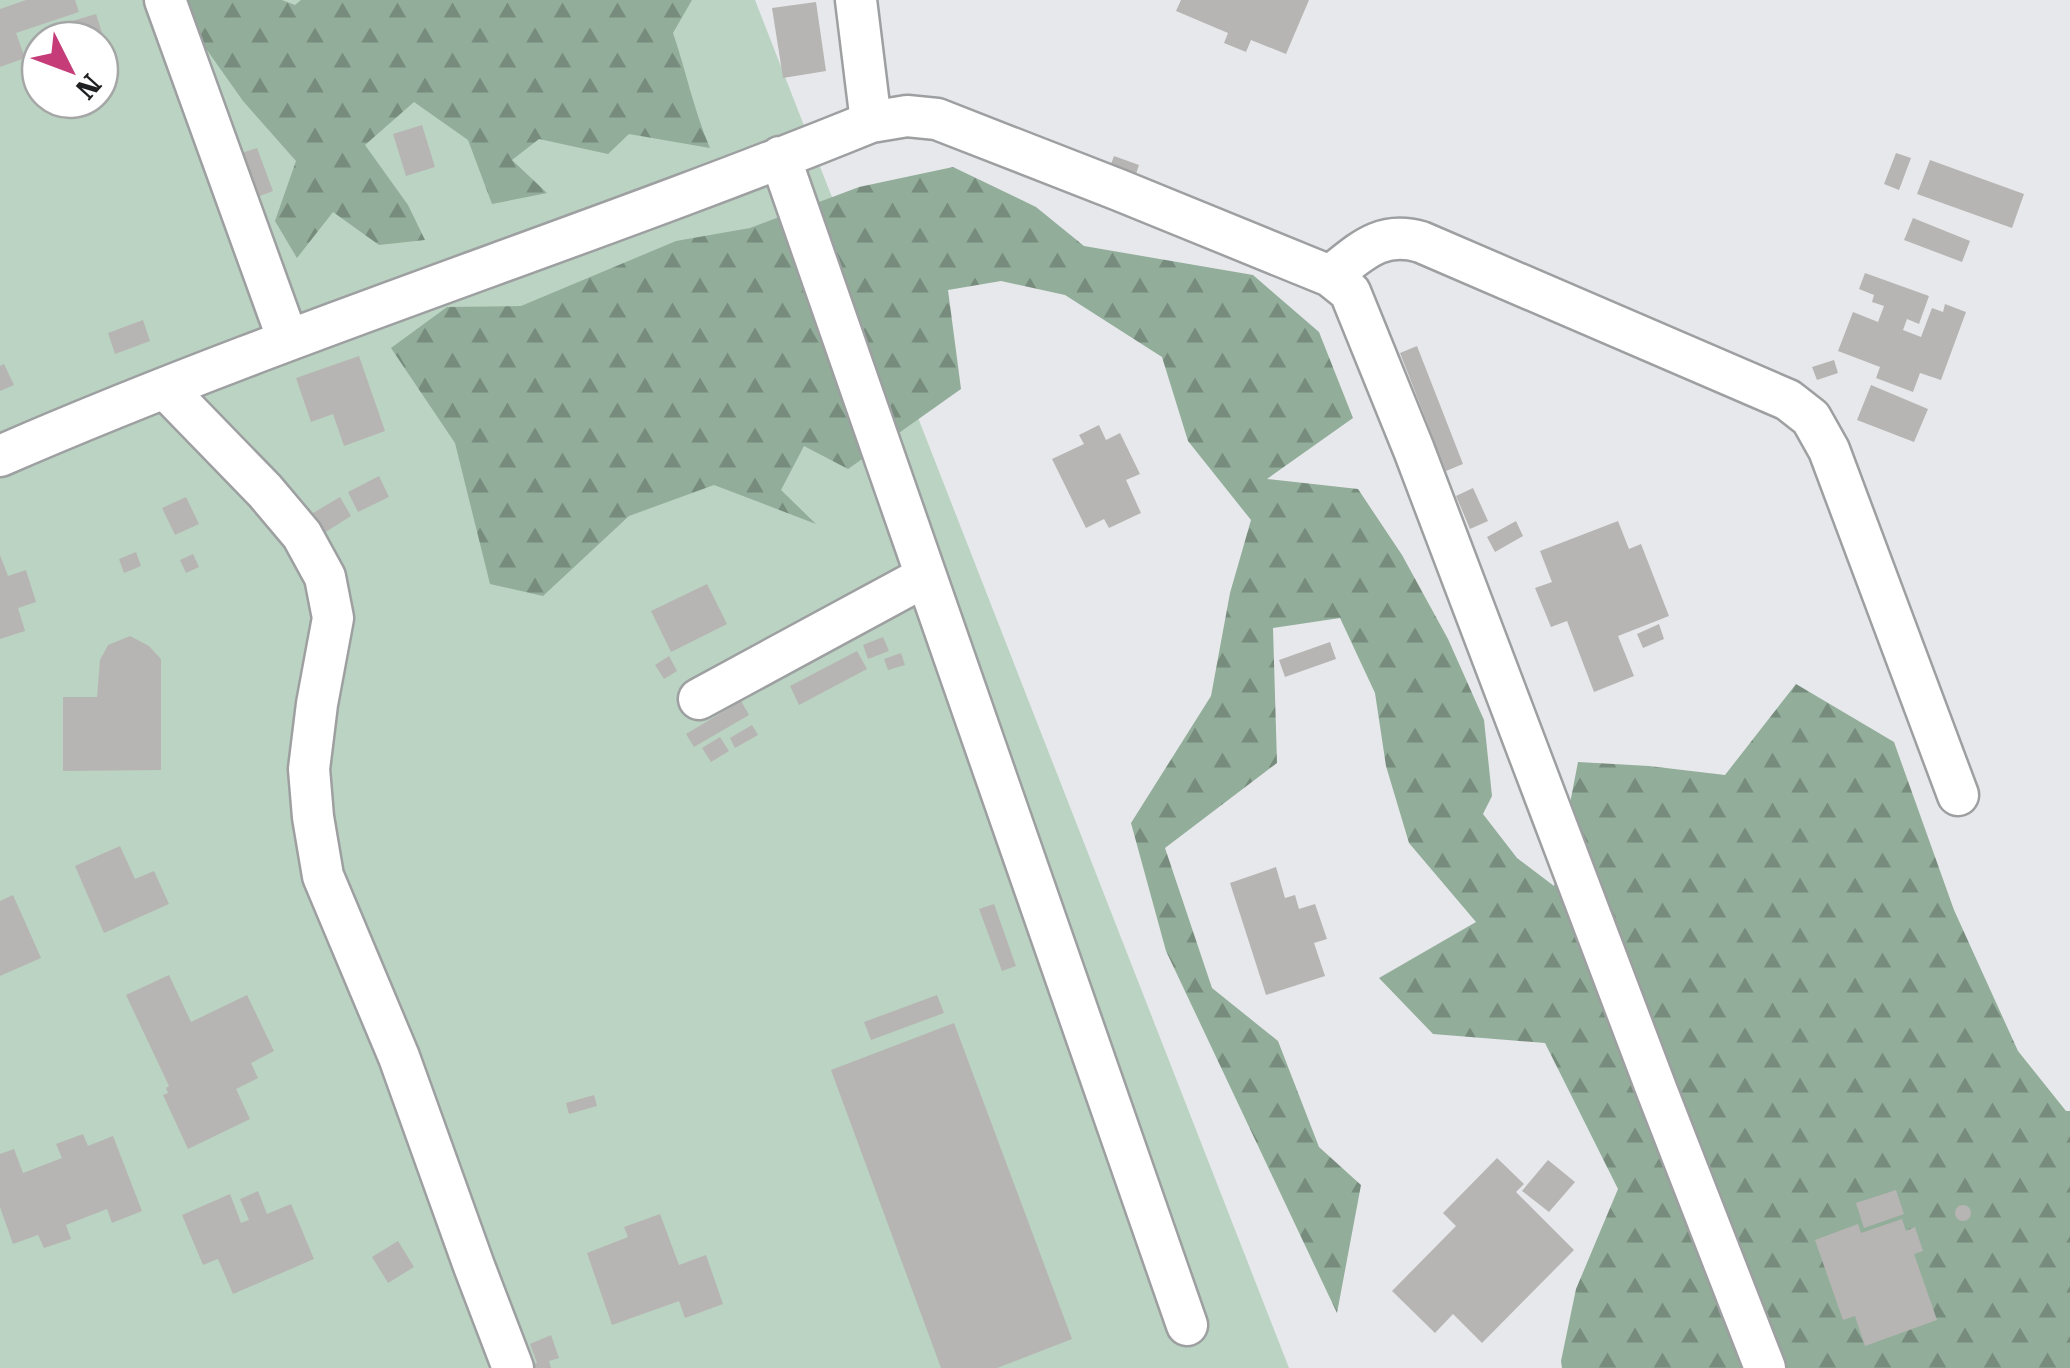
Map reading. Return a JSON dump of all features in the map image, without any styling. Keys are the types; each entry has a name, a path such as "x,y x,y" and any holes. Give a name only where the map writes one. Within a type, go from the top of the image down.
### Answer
{"street":[{"path":"166,0 288,340"},
{"path":"856,0 871,122"},
{"path":"0,456 288,340 871,122 907,116 936,118 1330,276 1350,292 1407,433 1656,1090 1766,1368"},
{"path":"780,157 1188,1325"},
{"path":"1330,276 1372,244 1405,237 1788,400 1811,418 1829,450 1958,795"},
{"path":"165,388 302,534 325,577 333,618 309,769 323,876 399,1057 513,1368"},
{"path":"699,699 926,576"}],"green space":[{"path":"0,0 755,0 1289,1368 0,1368"},
{"path":"184,0 282,0 295,5 301,0 692,0 673,33 710,148 629,134 608,154 539,139 512,160 547,193 492,204 468,140 414,102 365,145 408,205 425,240 379,245 333,212 297,258 275,221 296,161 243,101 190,26"},
{"path":"953,167 1036,207 1084,246 1253,275 1319,332 1353,418 1267,479 1358,489 1402,555 1448,639 1484,720 1492,796 1483,814 1517,858 1554,886 1578,762 1725,775 1796,684 1894,742 1954,910 2018,1051 2066,1111 2070,1111 2070,1368 1562,1368 1576,1289 1618,1189 1545,1043 1433,1034 1379,978 1476,922 1409,843 1386,766 1375,693 1340,618 1273,628 1277,763 1165,848 1212,988 1278,1041 1319,1147 1361,1185 1337,1313 1166,951 1131,823 1211,696 1230,593 1251,520 1188,441 1162,357 1065,295 1001,281 948,290 961,389 848,469 804,446 781,490 816,524 714,485 629,516 543,596 490,584 455,443 391,348 447,307 521,306 676,241 750,228 859,187"}],"building":[{"path":"26,0 75,0 79,12 55,20 20,20 20,32 16,33 20,60 0,67 0,9"},
{"path":"1181,0 1309,0 1286,54 1251,40 1246,52 1224,43 1228,33 1176,11"},
{"path":"816,2 826,71 783,78 772,8"},
{"path":"96,14 98,20 75,20"},
{"path":"422,125 435,167 406,176 393,134"},
{"path":"257,148 273,191 257,197 242,153"},
{"path":"1896,153 1911,158 1899,190 1884,184"},
{"path":"1114,156 1139,165 1132,186 1106,177"},
{"path":"1930,160 2024,194 2012,228 1917,194"},
{"path":"1913,218 1970,241 1962,262 1904,240"},
{"path":"1865,273 1929,296 1919,324 1907,319 1903,330 1921,337 1932,308 1943,312 1945,304 1966,312 1941,380 1920,373 1913,392 1876,378 1880,367 1838,351 1853,312 1878,322 1884,306 1872,302 1874,295 1859,289"},
{"path":"143,320 150,341 115,354 108,333"},
{"path":"1417,346 1463,464 1446,471 1400,353"},
{"path":"359,356 385,431 344,446 333,414 311,422 296,378"},
{"path":"1834,360 1838,373 1817,380 1812,367"},
{"path":"4,364 14,385 0,391 0,366"},
{"path":"1871,385 1928,409 1914,442 1857,420"},
{"path":"1099,425 1106,440 1120,433 1140,474 1126,480 1141,513 1109,528 1104,519 1086,528 1052,459 1084,444 1079,435"},
{"path":"379,476 389,497 358,512 348,492"},
{"path":"1473,488 1488,521 1470,529 1456,496"},
{"path":"186,497 199,524 175,535 162,508"},
{"path":"340,497 351,516 324,533 313,513"},
{"path":"1516,521 1523,536 1495,552 1487,537"},
{"path":"1618,521 1629,549 1641,544 1669,616 1618,636 1634,676 1594,692 1567,621 1551,627 1535,588 1552,582 1540,551"},
{"path":"136,552 141,566 124,573 119,559"},
{"path":"193,554 199,567 186,573 180,560"},
{"path":"0,555 8,576 26,570 36,602 18,608 25,631 0,639"},
{"path":"707,584 727,624 671,652 651,611"},
{"path":"1659,624 1664,639 1643,648 1637,634"},
{"path":"130,636 149,646 161,659 161,770 63,771 63,697 97,697 100,660 108,645"},
{"path":"883,637 889,651 868,659 863,645"},
{"path":"1330,642 1336,659 1285,677 1279,660"},
{"path":"857,651 867,669 799,705 790,686"},
{"path":"901,653 905,665 888,670 884,659"},
{"path":"669,656 677,671 664,679 655,665"},
{"path":"741,701 749,715 694,747 686,734"},
{"path":"752,725 758,735 735,748 730,738"},
{"path":"720,737 729,751 711,762 702,748"},
{"path":"120,846 135,879 154,871 169,904 104,933 75,866"},
{"path":"1276,867 1285,898 1295,895 1299,909 1315,904 1327,939 1314,943 1325,976 1266,995 1230,883"},
{"path":"13,895 41,958 0,976 0,901"},
{"path":"994,904 1016,966 1002,971 979,909"},
{"path":"169,975 191,1022 247,995 274,1051 251,1063 258,1078 236,1089 250,1119 188,1149 163,1095 168,1093 169,1086 126,995"},
{"path":"937,995 944,1013 871,1040 864,1022"},
{"path":"954,1023 1072,1339 997,1368 941,1368 831,1070"},
{"path":"594,1095 597,1106 569,1114 566,1103"},
{"path":"83,1134 88,1146 113,1136 142,1211 112,1223 107,1209 66,1225 71,1239 44,1248 38,1235 13,1244 0,1207 0,1154 14,1149 23,1173 62,1158 56,1144"},
{"path":"1497,1158 1524,1184 1516,1192 1574,1250 1482,1343 1453,1314 1435,1333 1392,1291 1456,1226 1443,1213"},
{"path":"1548,1160 1575,1182 1549,1212 1522,1191"},
{"path":"1896,1190 1904,1214 1864,1228 1856,1203"},
{"path":"258,1191 267,1214 291,1204 314,1259 233,1294 218,1259 203,1265 182,1215 230,1194 241,1223 249,1220 240,1199"},
{"path":"1963,1205 1971,1213 1963,1221 1955,1213"},
{"path":"660,1214 679,1265 706,1255 723,1304 685,1318 679,1301 612,1325 587,1253 628,1237 624,1227"},
{"path":"1902,1219 1906,1231 1915,1227 1923,1251 1914,1254 1937,1320 1865,1346 1855,1316 1843,1320 1815,1240 1858,1224 1861,1233"},
{"path":"398,1241 414,1267 388,1283 372,1257"},
{"path":"551,1335 559,1358 549,1361 551,1368 523,1368 537,1363 530,1344"}]}
